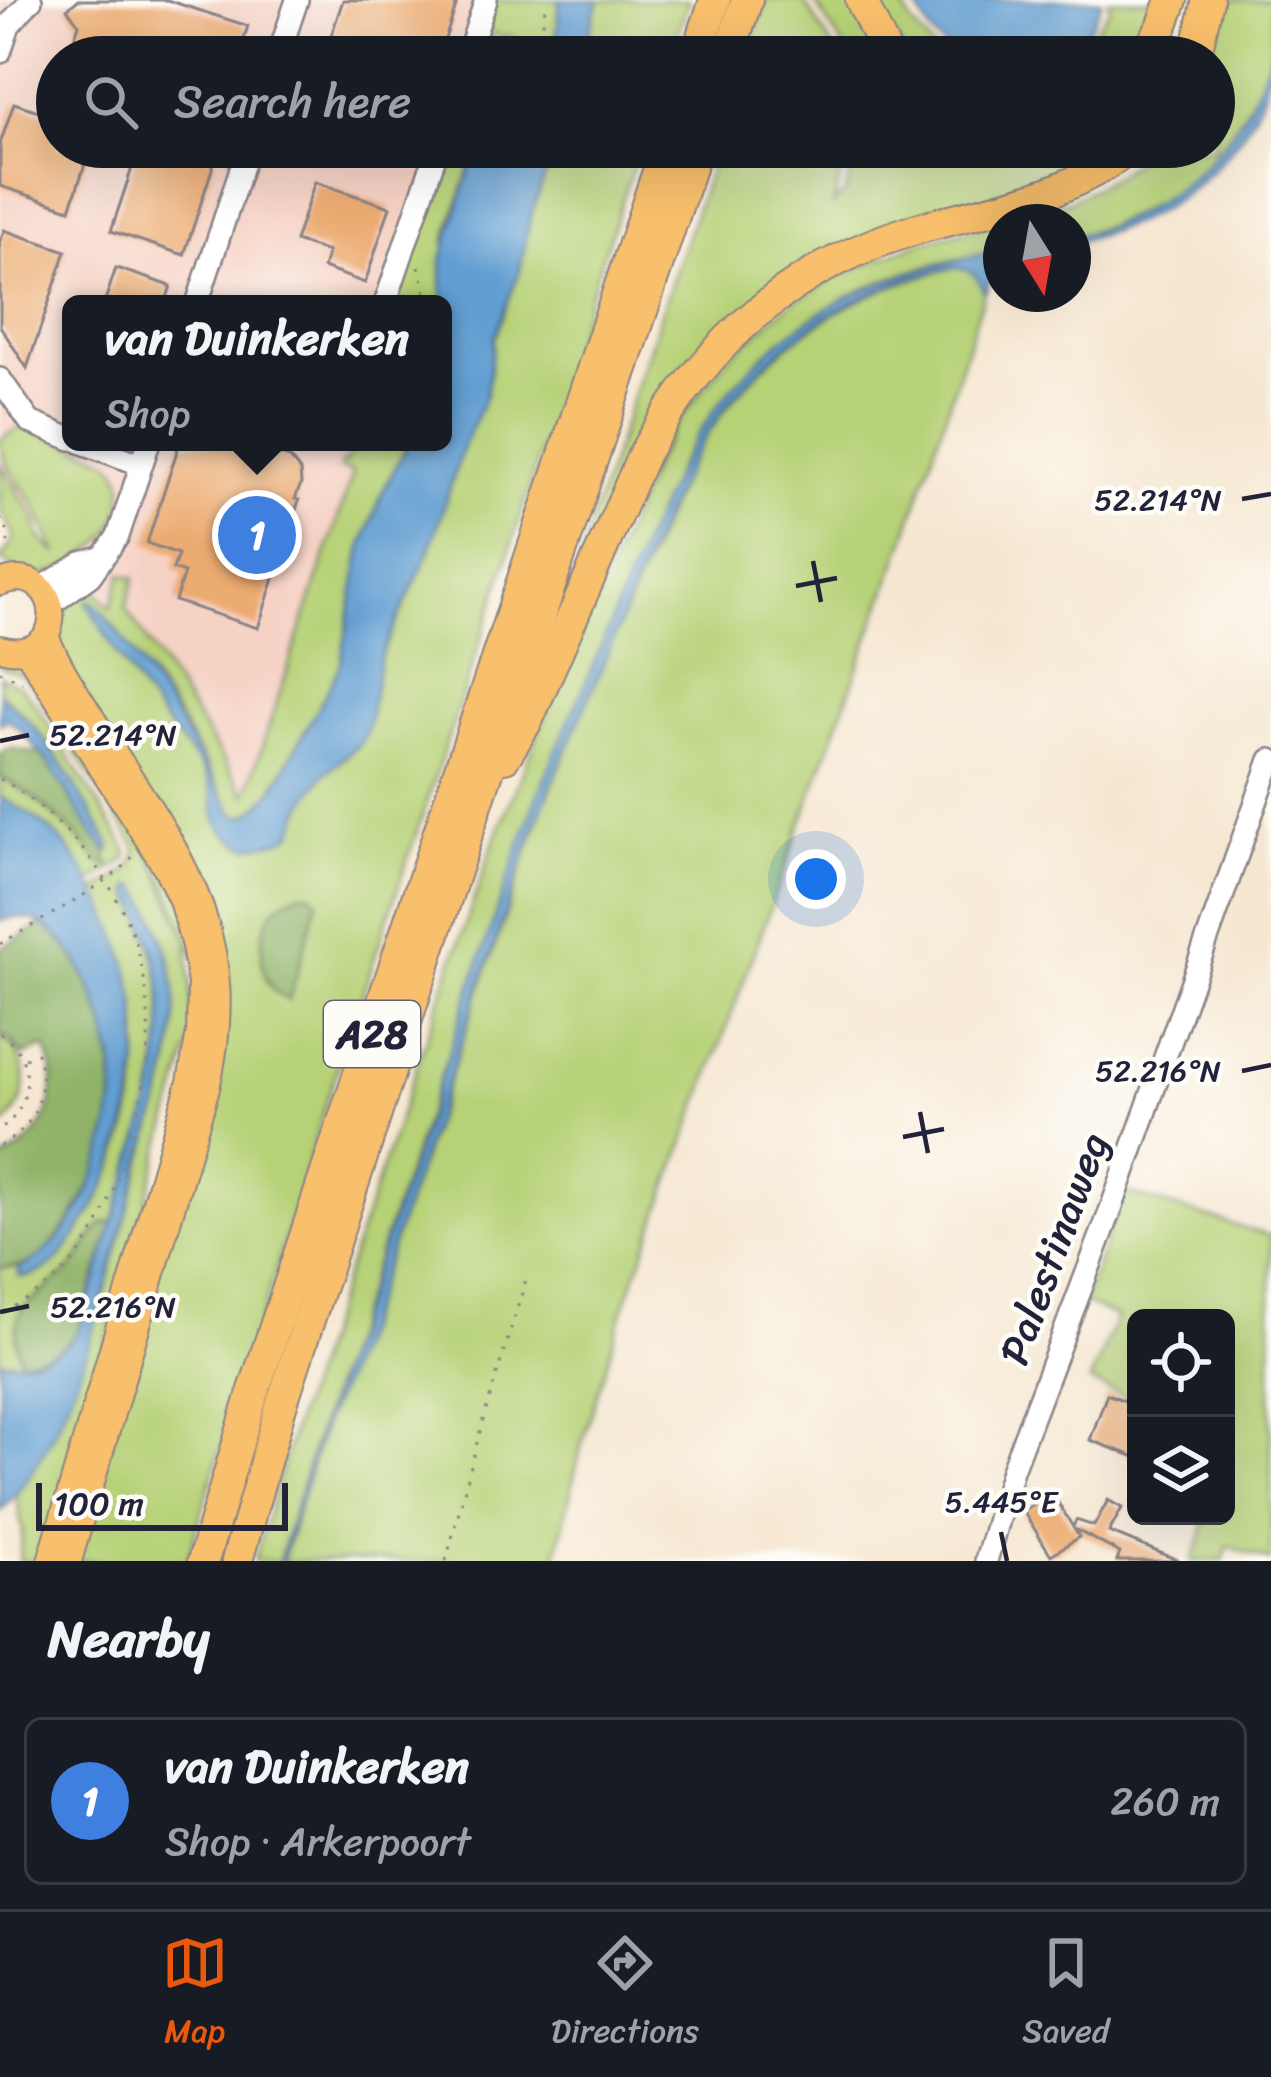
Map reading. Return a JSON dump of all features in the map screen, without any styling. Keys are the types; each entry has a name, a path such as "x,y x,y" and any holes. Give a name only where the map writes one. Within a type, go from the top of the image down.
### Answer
{"highway":[{"path":"703,36 715,0"},
{"path":"735,36 747,0"},
{"path":"861,0 878,36"},
{"path":"1157,36 1172,0"},
{"path":"1200,36 1208,0"},
{"name":"A28","path":"203,1561 282,1305 659,168"},
{"name":"A28","path":"237,1561 281,1406 477,804 691,168"},
{"name":"A28","path":"477,804 527,721 644,453 668,412 718,348 782,292 836,261 918,229 1067,187 1101,168"}],"main road":[{"path":"3,577 21,579 46,596 51,626 24,645"},
{"path":"24,645 172,879 192,934 200,996 190,1082 50,1561"},
{"path":"24,645 68,679 193,883 209,930 218,1003 207,1088 69,1561"}],"street":[{"path":"0,52 9,25 31,0"},
{"path":"285,36 297,0"},
{"path":"474,36 486,0"},
{"path":"199,295 241,168"},
{"path":"389,295 431,168"},
{"path":"0,379 30,422 62,435"},
{"path":"105,451 140,464"},
{"path":"46,596 90,576 118,536 145,451"},
{"name":"Palestinaweg","path":"986,1561 1012,1470 1271,760"}],"path":[{"path":"541,36 545,0"},
{"path":"0,518 9,537 0,551"},
{"path":"0,671 27,686"},
{"path":"0,779 53,818 91,856 106,879 134,939 146,990 149,1052 139,1120 98,1225 56,1279 0,1315"},
{"path":"0,944 130,863 132,848"},
{"path":"0,1033 16,1047 28,1078 25,1099 14,1119 0,1130"},
{"path":"0,1146 21,1132 40,1101 43,1077 37,1053 23,1059"},
{"path":"446,1561 528,1273"}],"shaded area":[{"path":"0,0 578,0 567,36 36,36 36,168 528,168 452,417 452,295 62,295 62,451 440,451 344,729 245,835 0,461"}],"green space":[{"path":"493,0 559,0 556,36 481,36"},
{"path":"599,0 689,0 677,36 588,36"},
{"path":"766,0 803,0 826,36 754,36"},
{"path":"813,0 856,0 872,36 836,36"},
{"path":"878,0 900,0 923,36 893,36"},
{"path":"1108,0 1157,0 1141,36 1092,36 1110,8"},
{"path":"1222,0 1271,0 1270,54 1235,127 1235,36 1214,36"},
{"path":"437,168 470,168 445,241 448,295 395,295"},
{"path":"548,168 633,168 327,1100 187,1561 74,1561 223,1020 57,643 65,606 90,584 111,608 122,574 135,578 126,608 246,795 353,473 340,468 342,462 346,463 350,451 404,451 362,547 340,667 274,788 248,816 234,815 150,676 87,602 136,682 200,766 224,831 248,847 291,834 322,777 361,743 380,658 429,552 464,444 486,395 494,338 520,270 531,215"},
{"path":"710,168 842,168 833,204 846,192 852,168 1077,168 916,222 735,323 554,631"},
{"path":"1126,168 1201,168 1155,203 1091,231 1091,204 1060,204"},
{"path":"983,226 983,255 902,274 866,288 800,326 719,405 677,469 539,792 318,1429 279,1561 254,1561 295,1422 493,844 656,460 680,419 728,358 790,304 842,274 922,242"},
{"path":"956,267 974,275 983,297 906,537 622,1313 581,1447 555,1561 282,1561 325,1420 362,1332 543,807 683,475 707,435 763,367 831,316 911,280"},
{"path":"22,426 62,441 62,451 88,451 109,461 123,488 120,509 106,537 73,563 46,575 25,572 0,559 13,536 0,506 0,464 35,518 40,538 58,554 37,509 8,467 0,439"},
{"path":"0,657 29,669 161,870 187,936 194,1032 44,1561 19,1561 23,1533 16,1496 51,1439 86,1348 162,1092 176,1021 167,947 147,901 132,886 130,892 149,936 159,978 162,1019 152,1098 141,1138 113,1224 99,1228 72,1268 43,1292 18,1354 23,1361 0,1361 0,1268 22,1267 22,1277 33,1275 58,1259 76,1235 123,1143 138,1060 130,976 96,891 130,867 135,845 34,688 21,675 0,667"},
{"path":"0,676 21,687 36,705 127,849 123,862 91,882 54,834 0,797 0,776 30,795 109,863 106,850 110,846 87,805 49,745 0,694"},
{"path":"11,748 42,754 106,850 108,866 42,804 0,776 0,753"},
{"path":"303,892 312,893 318,901 289,1000 268,981 262,941 274,910"},
{"path":"41,925 77,962 103,1021 113,1081 112,1111 97,1170 66,1226 35,1261 0,1268 0,1161 39,1128 52,1097 53,1081 45,1047 23,1056 0,1032 0,949"},
{"path":"0,1036 19,1057 25,1082 19,1106 0,1128"},
{"path":"1123,1192 1271,1236 1271,1561 1228,1546 1223,1561 1192,1561 1204,1525 1235,1525 1235,1309 1127,1309 1127,1397 1090,1382 1117,1317 1083,1303"},
{"path":"106,1222 113,1224 77,1333 61,1350 23,1361 16,1336 21,1310 72,1268"}],"water":[{"path":"559,0 599,0 588,36 557,34"},
{"path":"912,0 1102,0 1084,36 932,34"},
{"path":"1271,50 1261,97 1235,143 1235,127"},
{"path":"470,168 548,168 531,215 520,270 494,338 486,395 464,444 429,552 380,658 367,731 322,777 292,834 248,847 223,830 200,766 136,682 87,601 101,610 137,659 234,814 244,817 259,807 340,667 362,547 404,451 452,451 452,295 443,295 442,259"},
{"path":"1201,168 1214,168 1152,215 1091,238 1091,231 1171,193"},
{"path":"983,255 983,290 973,274 947,269 889,286 814,325 769,361 730,402 677,488 543,806 279,1561 329,1402 522,839 674,476 714,411 766,353 826,309 926,268"},
{"path":"0,694 48,745 75,784 110,851 96,839 46,759 21,730 8,719 0,724"},
{"path":"0,797 54,833 88,878 121,945 136,1006 138,1038 132,1102 104,1188 61,1256 44,1270 22,1277 19,1269 61,1235 92,1184 109,1125 114,1071 94,995 65,944 46,927 24,918 0,921"},
{"path":"132,886 138,887 155,917 171,965 176,1016 171,1059 99,1312 67,1403 25,1482 0,1511 0,1361 43,1357 77,1333 155,1084 162,1010 158,972"}],"building":[{"path":"78,0 167,0 248,26 245,36 75,36 79,24 67,9"},
{"path":"343,0 458,0 446,36 331,36"},
{"path":"14,103 36,110 36,168 84,168 70,209 0,186 0,144"},
{"path":"132,168 212,168 184,255 111,231"},
{"path":"315,182 390,207 365,283 323,268 328,252 295,241"},
{"path":"4,230 66,251 27,368 0,326"},
{"path":"116,268 171,286 168,295 107,295"},
{"path":"177,451 268,451 290,458 300,471 295,499 299,500 258,628 175,601 184,573 173,569 178,554 147,543"},
{"path":"1107,1394 1127,1402 1127,1454 1090,1440"},
{"path":"1052,1493 1073,1527 1076,1520 1094,1526 1108,1500 1122,1508 1109,1532 1180,1561 1117,1561 1120,1553 1074,1529 1079,1537 1051,1555 1023,1511"}],"place":[{"name":"van Duinkerken","path":"257,535"}]}
